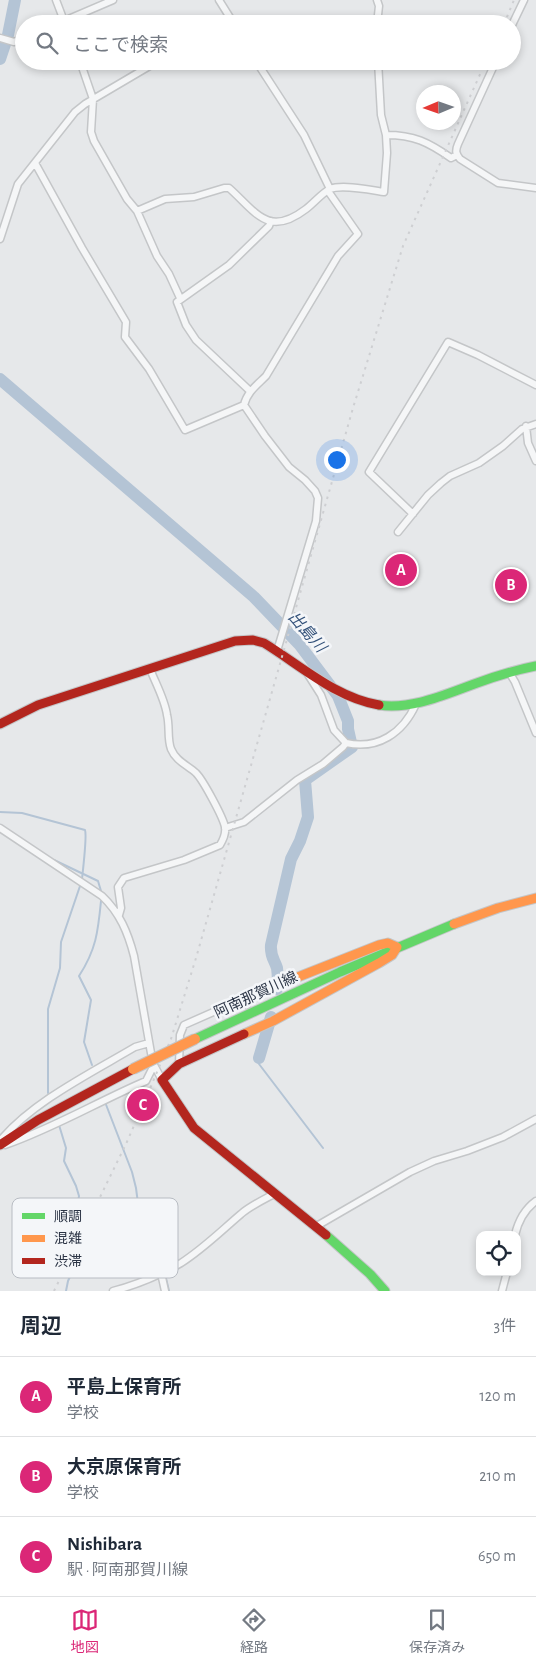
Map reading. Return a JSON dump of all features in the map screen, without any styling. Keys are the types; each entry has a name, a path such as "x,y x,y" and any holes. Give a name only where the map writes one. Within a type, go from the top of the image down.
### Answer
{"street":[{"path":"56,0 62,15"},
{"path":"80,15 112,0"},
{"path":"220,0 229,15"},
{"path":"378,0 378,15"},
{"path":"517,15 524,0"},
{"path":"83,70 93,99 91,132 94,141 127,200 137,211 157,256 169,274 180,298"},
{"path":"0,239 18,184 75,112 93,99 143,70"},
{"path":"244,405 250,391 266,376 338,256 358,234 329,190 304,135 262,70"},
{"path":"137,211 165,200 194,197 229,188 258,217 271,221 282,221 296,216 329,190 357,188 384,192 387,154 386,135 381,115 378,70"},
{"path":"492,70 458,144 456,155 498,183 536,188"},
{"path":"386,135 403,135 420,139 451,158 456,155"},
{"path":"35,163 126,322 125,337 149,369 185,430 244,405"},
{"path":"250,391 196,340 186,324 177,302 228,265 269,226 271,221"},
{"path":"413,514 369,472 448,342 536,385"},
{"path":"244,405 289,467 306,480 318,498 316,521 277,651"},
{"path":"398,532 441,483 450,476 479,463 526,426 536,424"},
{"path":"526,426 528,443 536,461"},
{"path":"0,724 38,706 235,641 253,640 264,643 320,681 354,698 374,705 416,704 436,699 509,672 536,666"},
{"path":"119,915 121,908 118,886 124,878 184,860 220,845 225,828 202,781 178,760 172,751 168,738 167,715 150,669"},
{"path":"305,671 321,695 334,730 346,743 369,745 382,740 404,725 416,704"},
{"path":"509,672 536,732"},
{"path":"225,828 244,822 297,780 323,764 344,747 346,743"},
{"path":"0,828 102,896 113,906 119,915 130,940 134,956 154,1064 162,1080 194,1128 364,1268 385,1291"},
{"name":"阿南那賀川線","path":"0,1146 38,1120 133,1068 195,1039 450,924 513,903 536,898"},
{"path":"162,1080 179,1064 262,1024 379,963 392,955 397,947 388,943 379,945 277,986 246,1002 184,1025 180,1036 179,1064"},
{"path":"0,1141 23,1116 126,1052 149,1042"},
{"path":"0,1146 22,1140 108,1097 146,1081 154,1064"},
{"path":"315,1227 410,1172 503,1136 536,1119"},
{"path":"178,1264 228,1227 242,1213 274,1194"},
{"path":"516,1231 525,1213 536,1201"},
{"path":"502,1291 506,1276"},
{"path":"113,1291 149,1278"},
{"path":"164,1278 165,1291"}],"waterway":[{"name":"出島川","path":"0,59 8,35 15,0"},
{"name":"出島川","path":"0,379 254,597 299,644 338,696 348,721 352,747 305,780 308,817 300,841 291,859 271,945 272,955 277,968 277,989"},
{"path":"0,812 22,813 85,830 82,879"},
{"path":"54,860 98,881 101,891"},
{"path":"48,1093 48,1009 60,968 61,942 80,886"},
{"path":"92,1065 84,1042 91,1000 79,976 93,949 101,901"},
{"name":"出島川","path":"259,1058 271,1017"},
{"path":"259,1058 259,1064 323,1148"},
{"path":"105,1102 132,1172 137,1198"},
{"path":"59,1125 66,1148 64,1161 76,1186 79,1198"},
{"path":"66,1291 69,1278"},
{"path":"166,1278 169,1291"}],"railway":[{"path":"508,15 514,0"},
{"path":"100,1198 126,1144 171,1039 196,958 353,408 403,246 482,70"},
{"path":"54,1291 60,1278"}],"traffic: fast":[{"path":"379,705 391,706 416,703 521,669 536,666"},
{"path":"195,1039 340,972 454,924"},
{"path":"326,1235 370,1274 385,1291"}],"traffic: slow":[{"path":"454,924 498,908 536,898"},
{"path":"244,1034 273,1021 379,963 392,955 397,947 388,943 379,945 245,998"},
{"path":"133,1069 195,1039"}],"traffic: jam":[{"path":"0,724 38,705 235,641 253,640 264,643 333,688 363,701 379,705"},
{"path":"244,1034 179,1064 162,1080 194,1128 326,1235"},
{"path":"0,1145 38,1120 133,1069"}],"place":[{"name":"平島上保育所","path":"401,570"},
{"name":"大京原保育所","path":"511,585"},
{"name":"Nishibara","path":"143,1105"}]}
